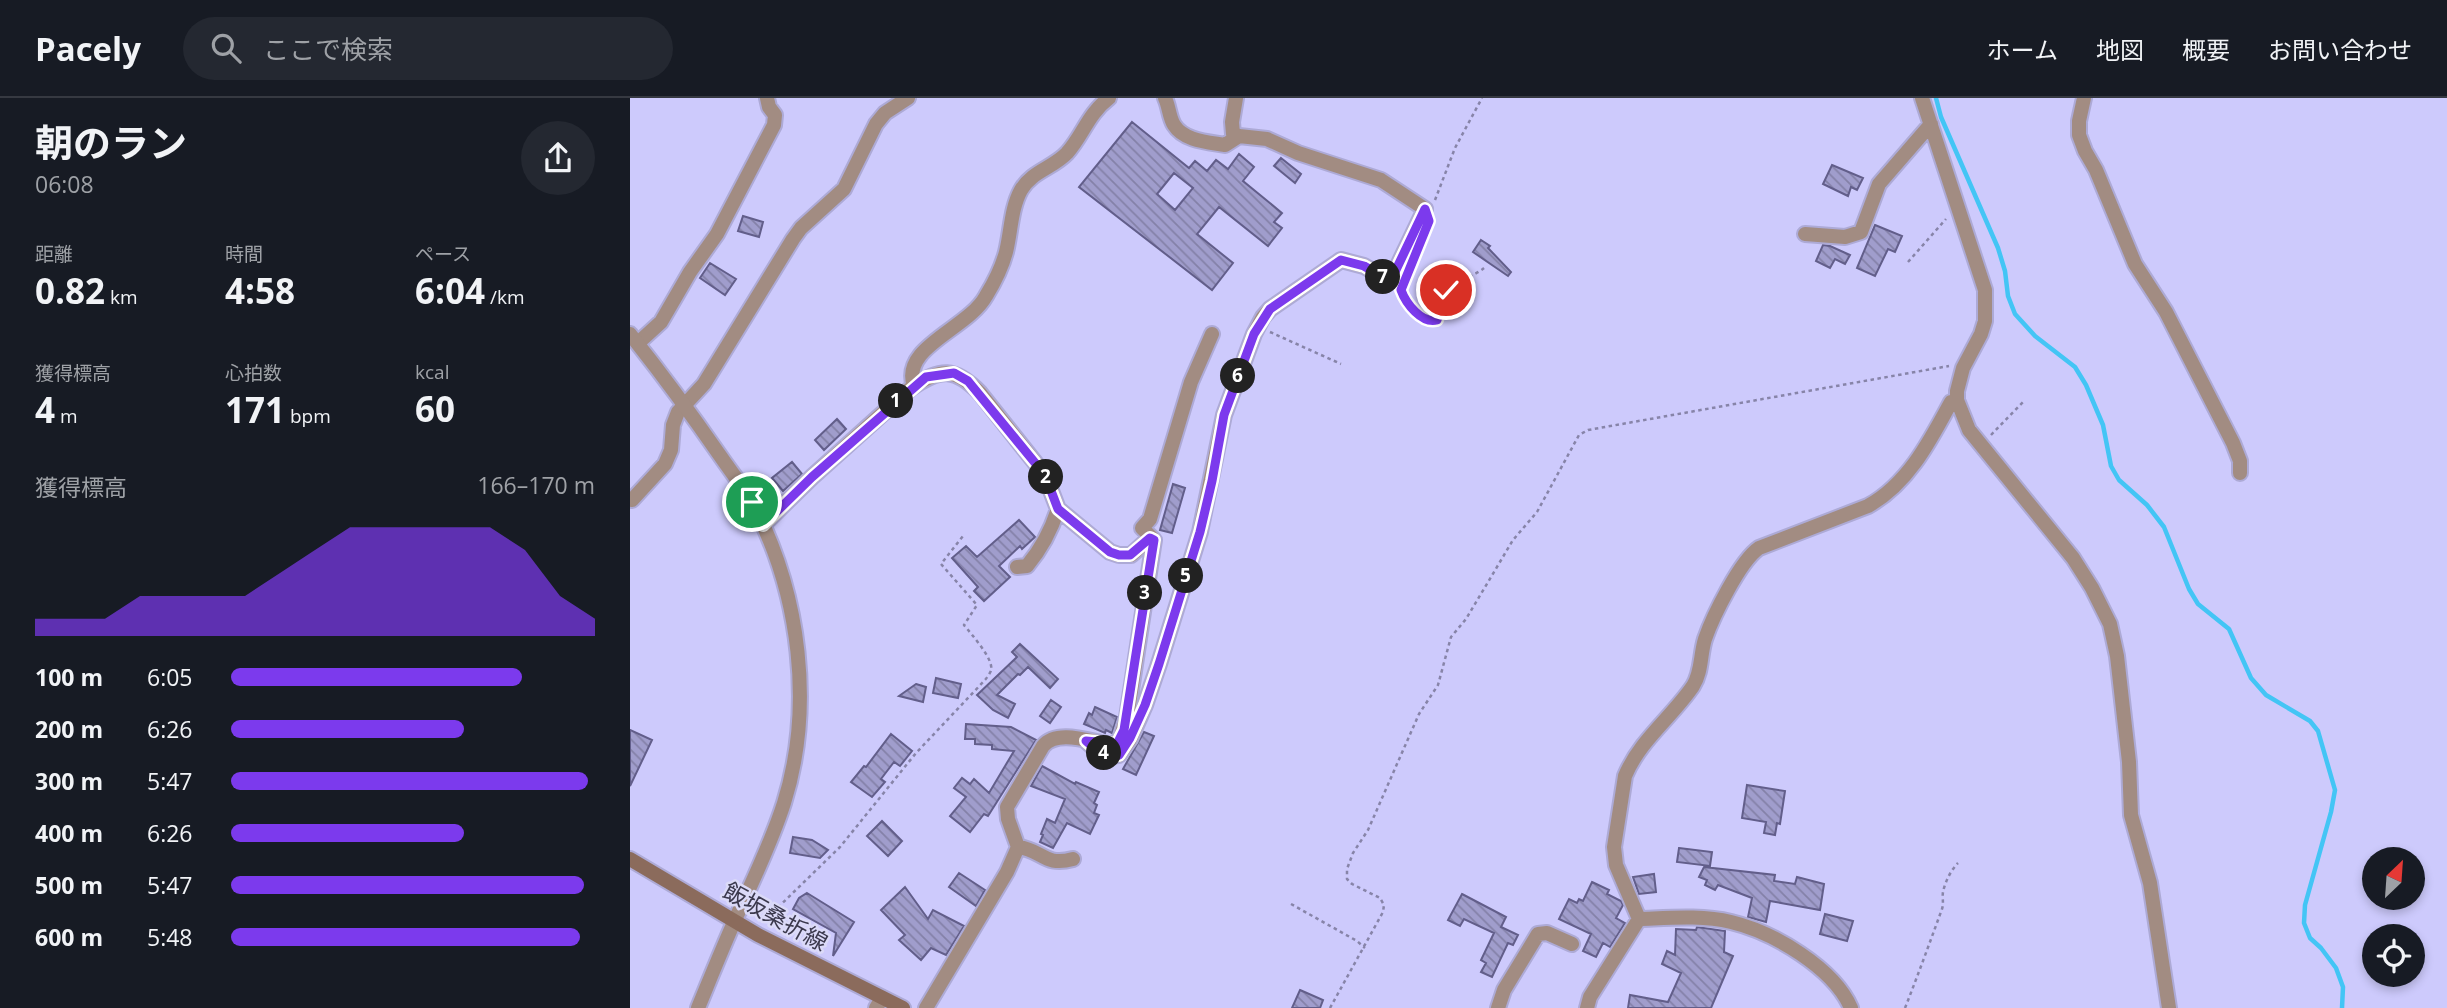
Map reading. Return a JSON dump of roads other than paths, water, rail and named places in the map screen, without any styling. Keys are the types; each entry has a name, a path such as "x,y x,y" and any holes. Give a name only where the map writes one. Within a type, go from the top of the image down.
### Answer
{"main road":[{"name":"飯坂桑折線","path":"630,859 879,1003 902,1008"}],"street":[{"path":"698,1008 770,842 784,803 800,722 799,681 791,616 779,563 752,502 685,404 634,339 661,323 690,272 724,223 774,125 775,115 767,98"},
{"path":"632,500 665,464 671,450 675,418 704,384 793,239 844,189 876,124 885,113 908,98"},
{"path":"914,386 911,371 918,356 978,310 986,297 1003,262 1021,190 1032,176 1065,155 1088,119 1109,98"},
{"path":"1165,98 1173,123 1184,134 1225,145 1238,136"},
{"path":"1086,741 1095,749 1109,755 1119,755 1145,705 1200,532 1224,415 1258,327 1270,309 1338,261 1353,261 1388,280 1394,274 1425,209 1381,180 1267,139 1233,134 1236,98"},
{"path":"1922,98 1985,290 1987,305 1981,334 1966,363 1957,391 1957,400 1963,418 1979,442 2073,558 2110,624 2118,656 2129,762 2131,816 2150,883 2169,1008"},
{"path":"2084,98 2079,135 2085,151 2096,170 2135,264 2166,312 2233,443 2240,461 2240,473"},
{"path":"1805,234 1845,237 1861,233 1879,184 1931,124"},
{"path":"926,1008 1007,872 1018,847 1008,819 1007,807 1043,746 1059,737 1117,744 1124,730 1154,540 1142,528 1150,519 1191,382 1212,334"},
{"path":"763,525 812,477 914,386 926,377 954,373 968,381 1045,475 1058,509 1110,552 1119,555 1130,555 1150,538"},
{"path":"1639,919 1616,865 1614,847 1625,775 1655,731 1693,686 1699,674 1705,640 1742,567 1759,548 1847,515 1883,498 1911,468 1936,431 1951,402"},
{"path":"1017,567 1027,566 1041,550 1058,509"},
{"path":"1018,847 1027,848 1054,862 1073,859"},
{"path":"1639,919 1697,918 1731,922 1756,931 1777,940 1825,972 1845,994 1851,1008"},
{"path":"1587,1008 1590,997 1639,919"},
{"path":"1498,1008 1504,990 1538,934 1547,933 1572,944"}],"waterway":[{"path":"1936,98 1941,117 1998,248 2005,271 2008,296 2015,314 2035,336 2075,367 2103,425 2111,466 2119,480 2147,505 2164,527 2189,589 2198,604 2229,629 2251,678 2266,695 2310,721 2318,731 2335,790 2305,905 2304,923 2310,938 2336,968 2343,987 2342,1008"}]}
